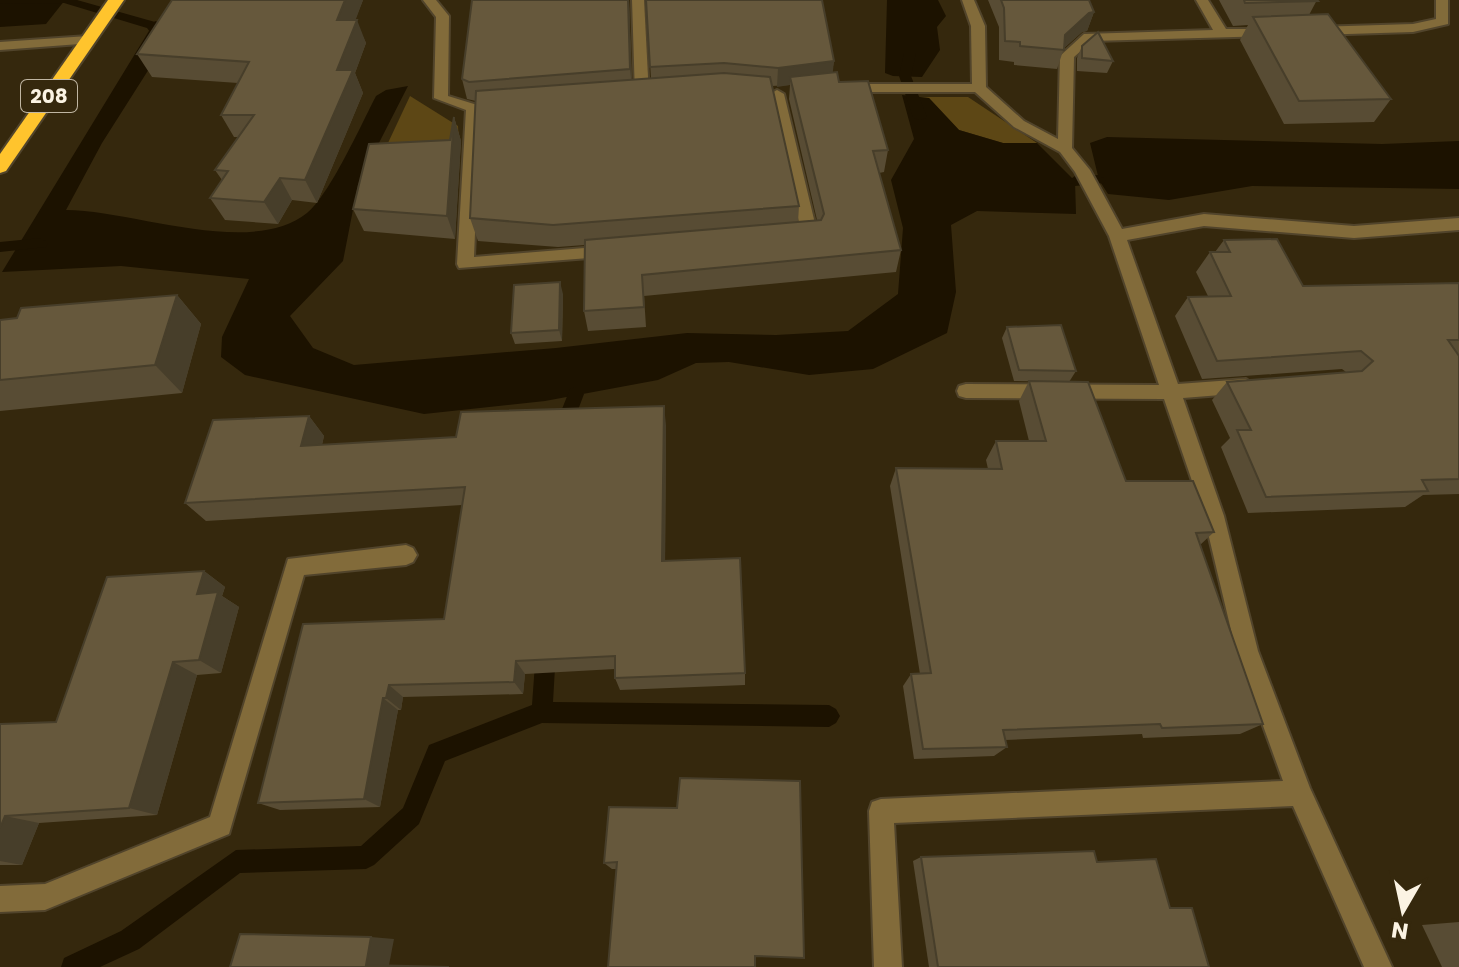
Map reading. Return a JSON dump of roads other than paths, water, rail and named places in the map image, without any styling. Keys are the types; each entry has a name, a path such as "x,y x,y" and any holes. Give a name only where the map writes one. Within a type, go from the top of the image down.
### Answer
{"highway":[{"name":"208","path":"0,167 115,1"}],"street":[{"path":"429,0 443,16 441,98 473,108 503,106"},
{"path":"638,0 642,96"},
{"path":"968,0 978,26 979,88"},
{"path":"1202,0 1222,33"},
{"path":"1442,0 1443,21"},
{"path":"1301,31 1413,28 1443,21 1459,23"},
{"path":"1065,149 1067,56 1089,37 1286,31"},
{"path":"0,46 93,33"},
{"path":"823,87 979,88 1019,124 1065,149 1082,170 1117,236 1214,516 1247,651 1300,793 1378,967"},
{"path":"778,93 810,236 778,239"},
{"path":"473,108 465,264 622,251"},
{"path":"1117,236 1204,220 1354,232 1459,224"},
{"path":"966,391 1171,392 1264,385"},
{"path":"0,899 45,897 220,825 296,566 406,555"},
{"path":"888,967 881,811 1300,793"}],"waterway":[{"path":"0,1 65,0 151,25 160,37 156,44"},
{"path":"910,53 905,76 920,117"},
{"path":"1075,181 1099,180"},
{"path":"0,247 41,243"},
{"path":"563,429 576,394"},
{"path":"542,712 546,650"},
{"path":"73,967 130,940 236,862 366,857 411,816 437,753 542,712"},
{"path":"542,712 829,716"}]}
